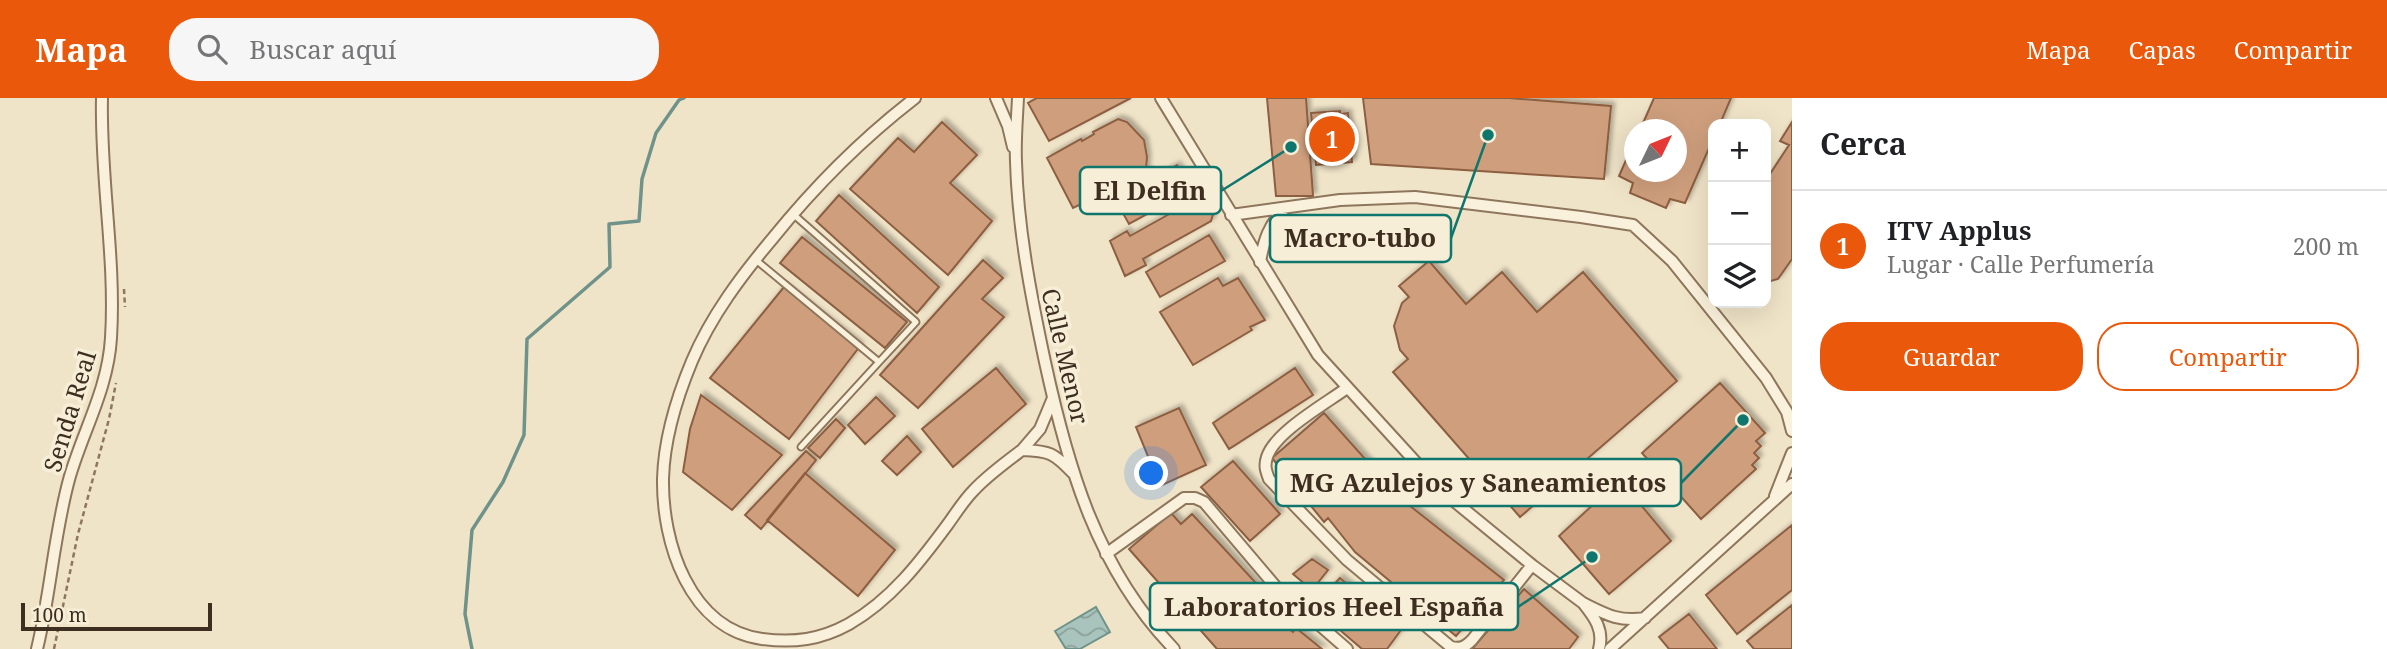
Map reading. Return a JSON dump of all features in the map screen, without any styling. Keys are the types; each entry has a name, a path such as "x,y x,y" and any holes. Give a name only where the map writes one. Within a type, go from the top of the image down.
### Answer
{"street":[{"name":"Senda Real","path":"37,649 66,491 101,394 111,339 112,294 101,141 102,98"},
{"path":"915,98 886,120 823,180 793,214 755,259 709,327 693,359 680,393 669,436 663,477 665,514 672,547 685,582 705,609 727,627 752,637 788,642 818,638 849,624 884,599 912,573 973,491 1022,450 1040,429 1053,398"},
{"name":"Calle Menor","path":"996,98 1008,126 1016,160"},
{"name":"Calle Menor","path":"1018,98 1016,160 1027,280 1073,473 1089,519 1130,596 1154,629 1174,649"},
{"path":"1161,98 1318,355 1443,492 1583,603 1627,621 1645,618"},
{"path":"1231,215 1340,200 1415,198 1633,225 1672,261 1766,378 1787,412 1792,431"},
{"path":"1260,262 1263,240 1272,222 1285,208"},
{"path":"1347,388 1286,433 1267,456 1265,467 1269,479 1347,560 1451,647 1458,649 1472,640 1532,565"},
{"path":"1022,450 1046,451 1061,460 1073,473"},
{"path":"1774,500 1792,453"},
{"path":"1610,649 1792,484"},
{"path":"1774,500 1792,492"},
{"path":"1106,554 1184,498 1195,498 1204,502 1276,587 1347,649"},
{"path":"1583,603 1598,622 1599,649"}],"lane":[{"path":"793,214 916,322 801,447"},
{"path":"755,259 879,362"}],"water":[{"path":"1096,607 1110,632 1080,649 1066,649 1055,631"}],"building":[{"path":"1037,98 1131,98 1049,141 1028,103"},
{"path":"1267,98 1306,98 1313,196 1276,196"},
{"path":"1363,98 1509,98 1611,106 1604,179 1371,164"},
{"path":"1654,98 1731,98 1722,119 1708,119 1708,150 1685,203 1670,199 1666,208 1630,193 1631,182 1687,182 1687,119 1645,119"},
{"path":"1340,111 1340,114 1348,113 1352,162 1316,165 1311,113"},
{"path":"1118,119 1127,122 1144,140 1146,169 1149,174 1112,195 1110,190 1073,208 1047,158"},
{"path":"942,122 977,155 950,183 992,221 948,275 850,189 898,138 914,152"},
{"path":"1792,122 1792,259 1778,279 1771,281 1771,172 1789,145 1780,141"},
{"path":"1177,165 1191,190 1129,224 1115,199"},
{"path":"1624,165 1624,178 1619,176"},
{"path":"839,195 939,287 917,313 816,221"},
{"path":"1198,198 1207,213 1214,211 1211,221 1143,259 1146,265 1125,276 1110,241 1127,231 1130,236"},
{"path":"1209,235 1225,261 1160,297 1146,272"},
{"path":"802,237 907,322 885,348 780,263"},
{"path":"983,260 1003,278 982,299 1004,317 918,408 880,375"},
{"path":"1429,261 1466,304 1502,272 1537,312 1583,272 1677,381 1520,517 1393,372 1408,359 1400,350 1394,326 1402,303 1409,297 1399,286"},
{"path":"1218,278 1223,286 1238,278 1265,320 1193,365 1160,312"},
{"path":"784,287 860,346 789,439 710,378"},
{"path":"996,368 1026,404 953,467 922,429"},
{"path":"1295,368 1313,395 1229,449 1213,423"},
{"path":"1720,383 1765,433 1756,441 1761,446 1754,453 1759,458 1752,465 1756,469 1701,519 1642,453"},
{"path":"701,395 782,455 732,510 683,472 690,429"},
{"path":"876,397 895,416 865,444 848,425"},
{"path":"1179,408 1206,465 1160,486 1136,427"},
{"path":"1324,413 1400,498 1504,580 1456,636 1355,552 1328,518 1324,522 1272,458"},
{"path":"836,419 845,428 820,458 808,448"},
{"path":"907,436 921,452 897,475 882,461"},
{"path":"806,451 816,460 761,529 745,515"},
{"path":"1233,461 1280,514 1250,541 1201,487"},
{"path":"805,473 895,550 858,596 767,520"},
{"path":"1620,480 1671,541 1609,594 1559,536"},
{"path":"1171,513 1181,524 1192,514 1268,596 1260,604 1293,632 1296,628 1322,649 1217,649 1129,549"},
{"path":"1792,525 1792,590 1737,634 1706,595"},
{"path":"1312,559 1328,570 1312,590 1293,574"},
{"path":"1340,578 1401,630 1387,649 1362,649 1313,607"},
{"path":"1524,589 1578,637 1569,649 1472,649"},
{"path":"1792,605 1792,649 1754,649 1747,641"},
{"path":"1689,614 1717,649 1669,649 1659,637"}],"waterway":[{"path":"472,649 465,614 472,530 503,482 524,435 527,339 610,267 609,224 639,221 642,179 656,133 679,100 684,98"}],"place":[{"name":"Macro-tubo","path":"1488,135"},
{"name":"ITV Applus","path":"1332,139"},
{"name":"El Delfin","path":"1291,147"},
{"name":"MG Azulejos y Saneamientos","path":"1743,420"},
{"name":"Laboratorios Heel España","path":"1592,557"}]}
